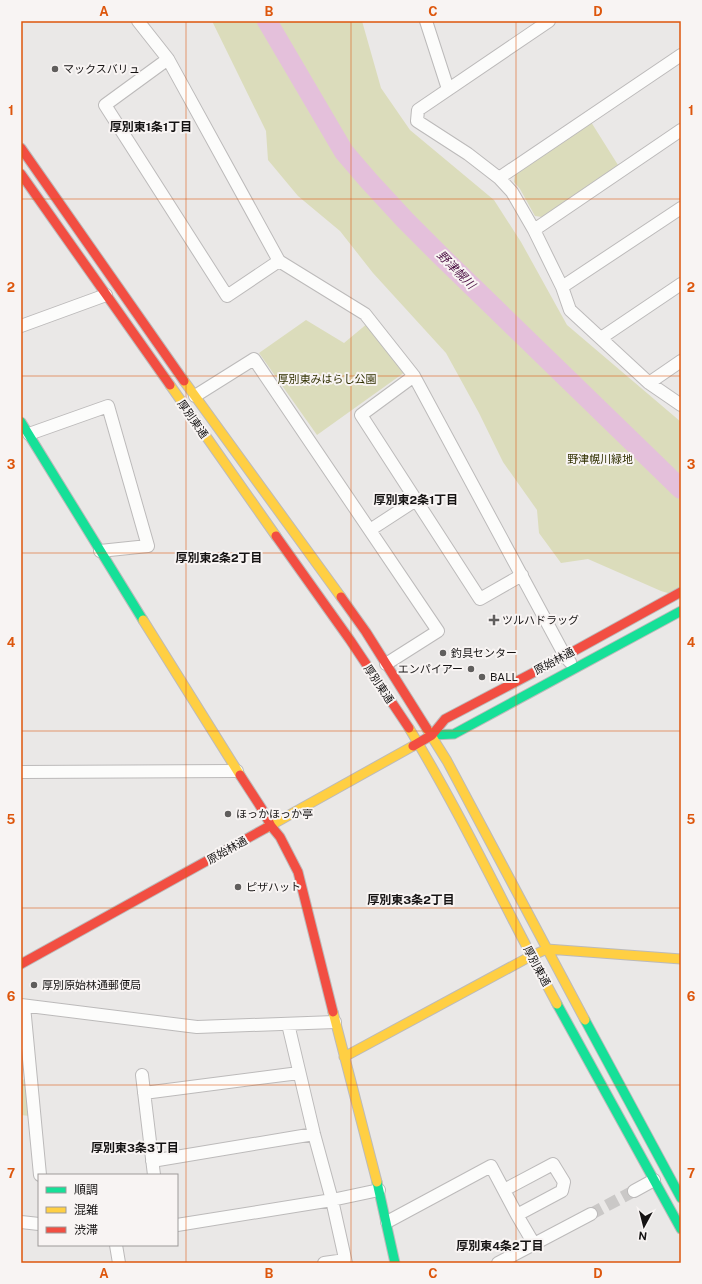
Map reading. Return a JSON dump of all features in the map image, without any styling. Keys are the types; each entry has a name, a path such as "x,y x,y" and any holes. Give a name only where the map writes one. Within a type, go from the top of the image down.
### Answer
{"street":[{"path":"138,21 168,59 279,261 365,314 414,376 565,656 576,668"},
{"path":"426,21 448,89"},
{"path":"549,21 418,110 416,122 468,154 499,178 512,192 534,230 562,287 570,310 649,383 681,404"},
{"path":"499,178 681,55"},
{"path":"168,59 105,105 227,296 279,261"},
{"path":"534,230 681,130"},
{"name":"厚別東通","path":"21,148 195,396 366,632 432,735 448,761 681,1198"},
{"name":"厚別東通","path":"21,174 350,640 404,720 434,769 531,956 681,1229"},
{"path":"562,287 681,208"},
{"path":"601,338 681,284"},
{"path":"21,326 106,295"},
{"path":"195,396 254,358 438,631 386,664"},
{"path":"649,383 681,361"},
{"path":"414,376 361,415 480,599 522,575"},
{"path":"28,434 108,406 148,546 100,551"},
{"path":"21,422 262,809 271,826 280,837 298,872 387,1222 395,1263"},
{"path":"370,530 416,500"},
{"name":"原始林通","path":"21,964 432,735 445,719 565,656 681,592"},
{"name":"原始林通","path":"432,735 454,734 681,611"},
{"path":"21,772 237,771"},
{"path":"344,1057 531,956 547,949 681,959"},
{"path":"40,1174 22,1005 197,1027 335,1022"},
{"path":"288,1024 346,1261 324,1263"},
{"path":"144,1093 299,1073"},
{"path":"142,1075 154,1174"},
{"path":"152,1161 314,1134"},
{"path":"504,1190 553,1164 564,1182 562,1191 517,1215"},
{"path":"387,1222 491,1166 534,1244"},
{"path":"634,1191 654,1180"},
{"path":"178,1225 332,1200 379,1190"},
{"path":"498,1263 591,1214"},
{"path":"21,1222 38,1224"},
{"path":"116,1246 119,1263"}],"green space":[{"name":"野津幌川緑地","path":"212,21 362,21 381,88 410,130 494,200 521,242 567,325 681,422 681,597 661,591 588,559 561,563 539,533 537,510 503,462 479,413 446,353 373,273 340,231 298,196 268,160 266,131"},
{"path":"591,122 618,165 542,217 535,216 520,189 514,182 515,174"},
{"name":"厚別東みはらし公園","path":"306,320 344,343 368,323 405,372 317,435 259,353"},
{"path":"21,1079 25,1080 29,1116 21,1115"}],"waterway":[{"name":"野津幌川","path":"267,21 344,152 369,181 444,259 681,489"}],"tunnel":[{"path":"591,1214 634,1191"}],"traffic: fast":[{"path":"21,422 143,620"},
{"path":"432,735 454,734 681,611"},
{"path":"557,1004 681,1229"},
{"path":"585,1020 681,1198"},
{"path":"377,1182 395,1263"}],"traffic: slow":[{"path":"184,381 341,597"},
{"path":"170,385 276,536"},
{"path":"143,620 240,775"},
{"path":"409,728 448,796 557,1004"},
{"path":"427,729 447,761 585,1020"},
{"path":"266,828 413,746"},
{"path":"344,1057 531,956 547,949 681,959"},
{"path":"333,1012 377,1182"}],"traffic: jam":[{"path":"21,148 184,381"},
{"path":"21,174 170,385"},
{"path":"276,536 350,640 409,728"},
{"path":"413,746 432,735 445,719 565,656 681,592"},
{"path":"341,597 366,632 427,729"},
{"path":"240,775 271,826 280,837 298,872 333,1012"},
{"path":"21,964 266,828"}],"place":[{"name":"マックスバリュ","path":"55,69"},
{"name":"ツルハドラッグ","path":"494,620"},
{"name":"釣具センター","path":"443,653"},
{"name":"エンパイアー","path":"471,669"},
{"name":"BALL","path":"482,677"},
{"name":"ほっかほっか亭","path":"228,814"},
{"name":"ピザハット","path":"238,887"},
{"name":"厚別原始林通郵便局","path":"34,985"}],"district":[{"name":"厚別東1条1丁目","path":"151,127"},
{"name":"厚別東2条1丁目","path":"416,500"},
{"name":"厚別東2条2丁目","path":"219,558"},
{"name":"厚別東3条2丁目","path":"411,900"},
{"name":"厚別東3条3丁目","path":"135,1148"},
{"name":"厚別東4条2丁目","path":"500,1246"}]}
